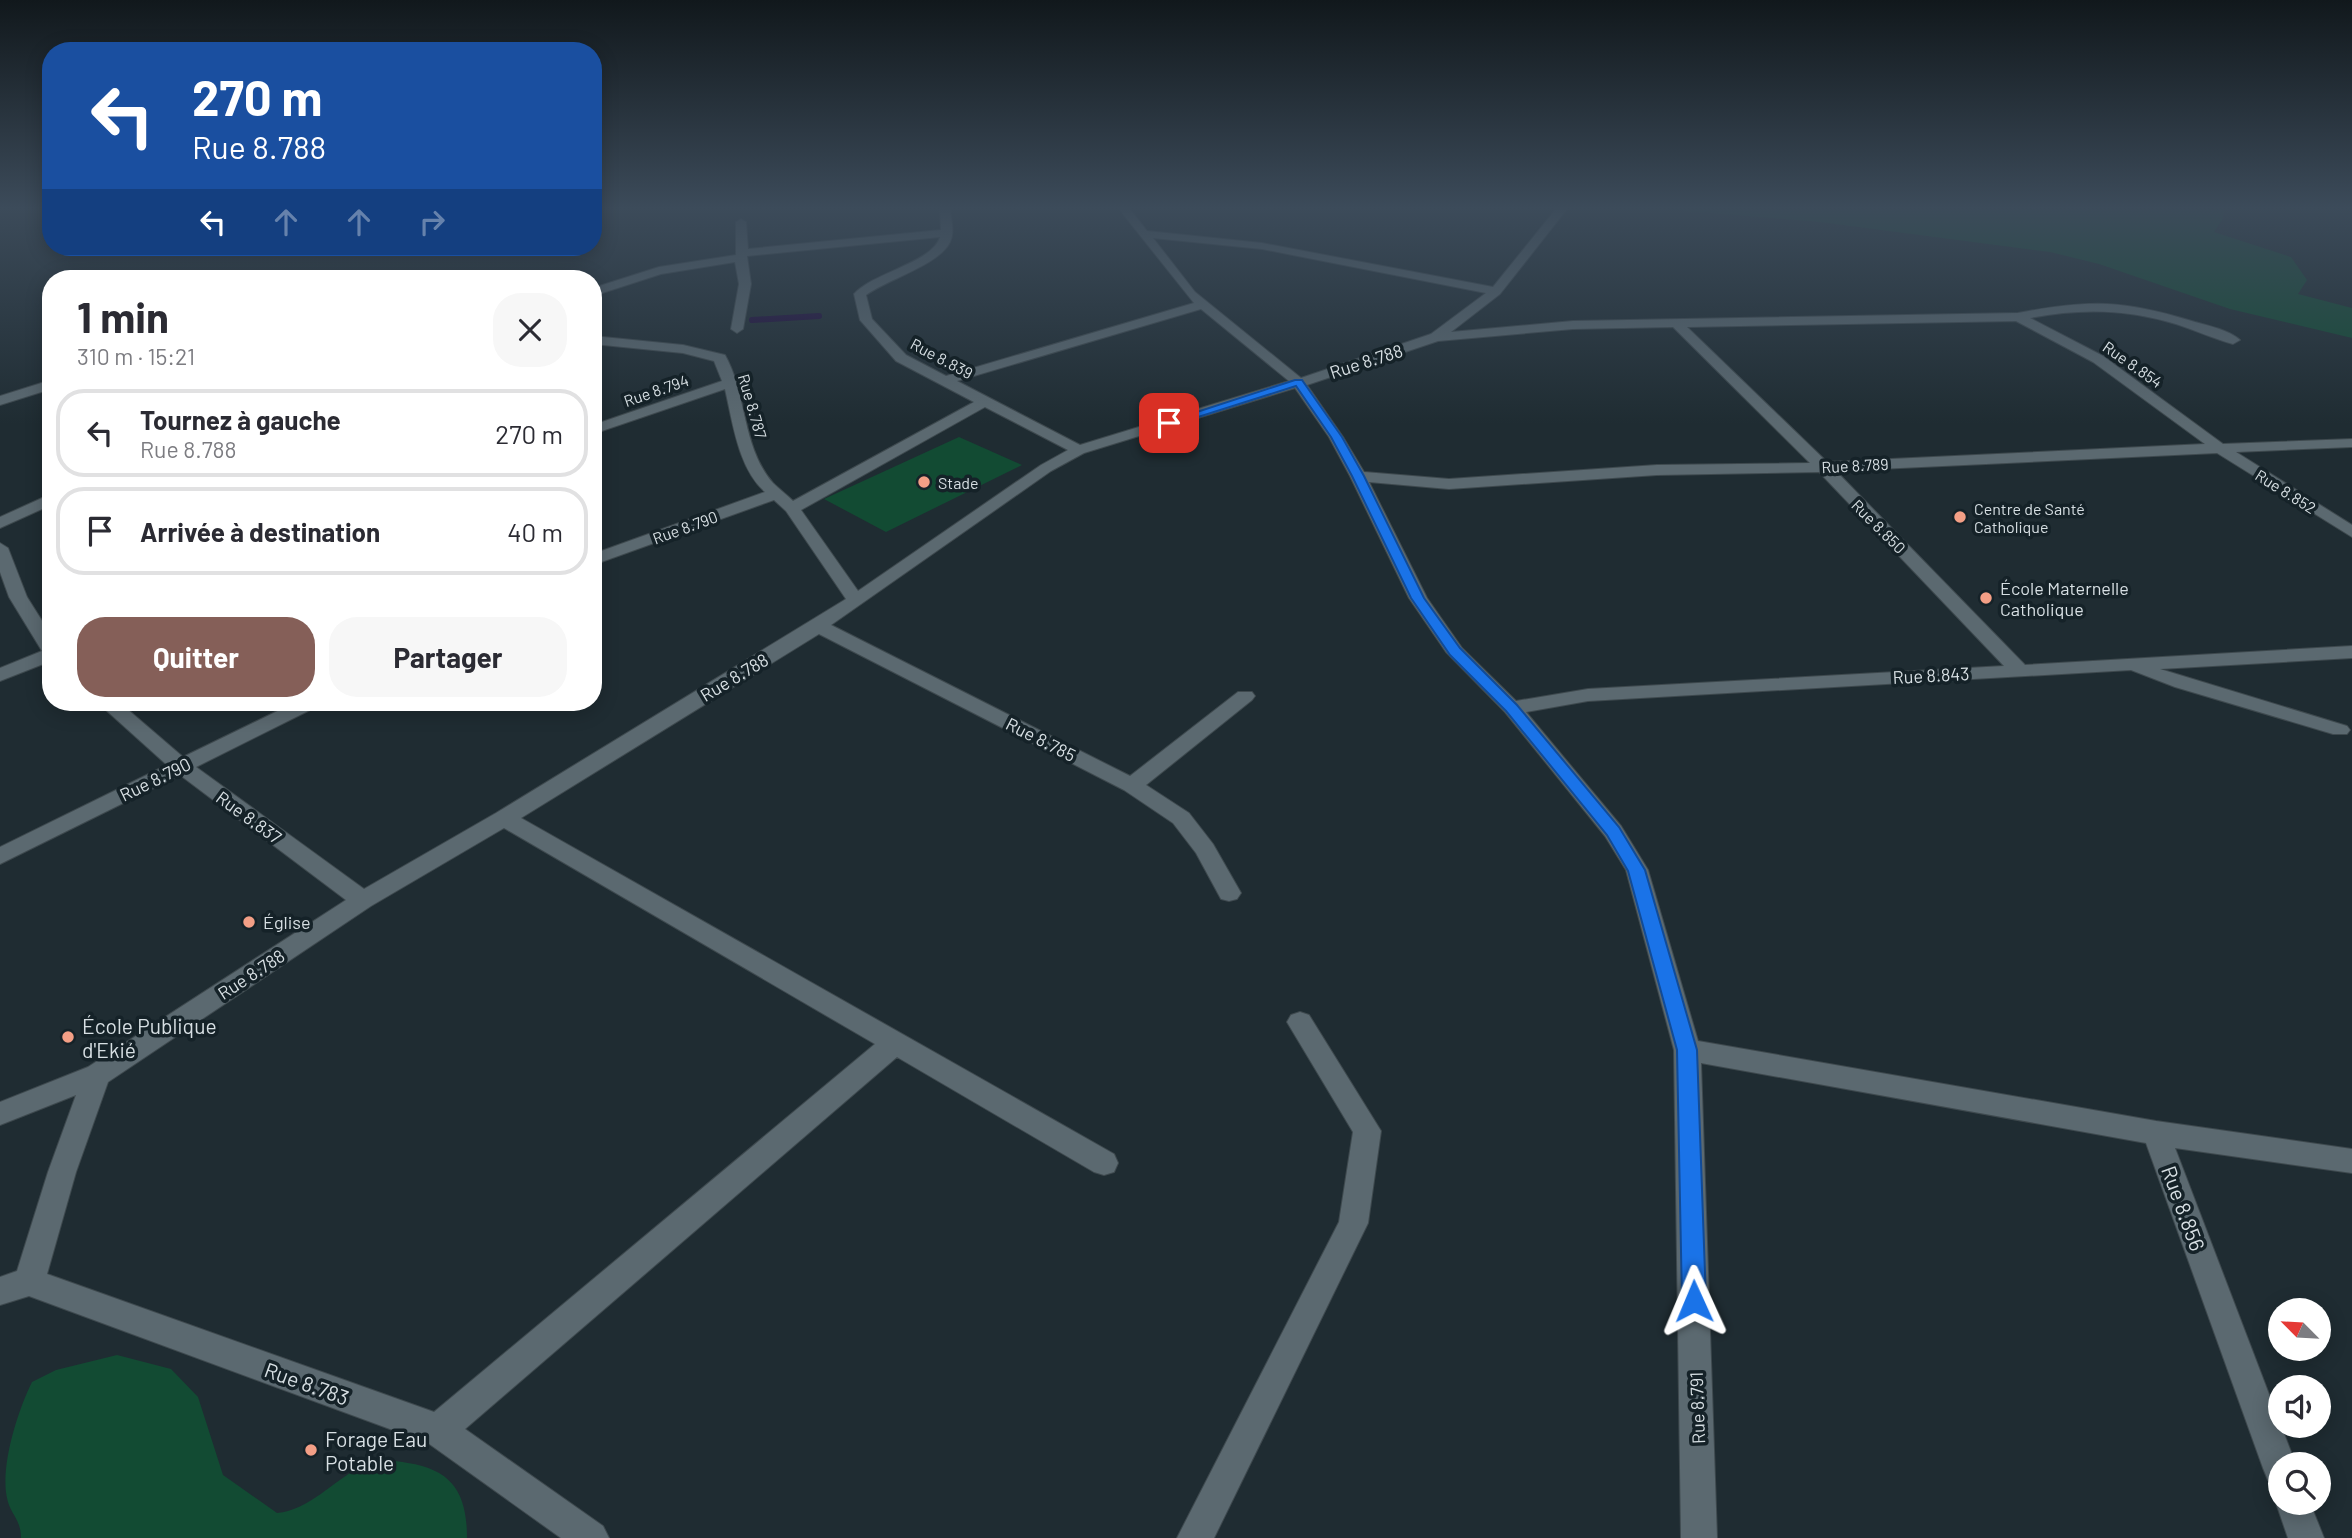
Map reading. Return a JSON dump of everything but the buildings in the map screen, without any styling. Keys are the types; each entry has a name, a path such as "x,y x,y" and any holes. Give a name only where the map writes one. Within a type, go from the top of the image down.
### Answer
{"street":[{"path":"602,289 628,281"},
{"path":"737,329 746,281"},
{"name":"Rue 8.839","path":"879,281 860,294 866,320 901,358 1079,450"},
{"name":"Rue 8.791","path":"1180,281 1202,305 1298,382 1336,437 1418,598 1455,652 1512,708 1613,831 1637,870 1687,1050 1699,1538"},
{"path":"1442,281 1496,291"},
{"name":"Rue 8.788","path":"0,1114 97,1075 363,900 504,818 818,626 1046,468 1079,450 1367,362 1436,337 1505,281"},
{"path":"947,380 1202,305"},
{"path":"1436,337 1563,326 2018,317 2081,306 2111,307 2186,324 2233,340"},
{"name":"Rue 8.854","path":"2018,317 2098,359 2221,449"},
{"name":"Rue 8.850","path":"1677,324 1823,467 2019,670"},
{"name":"Rue 8.787","path":"602,341 683,349 720,358 730,383 747,450 765,484 792,508 855,599"},
{"name":"Rue 8.794","path":"602,426 730,383"},
{"path":"0,401 42,387"},
{"path":"792,508 986,401"},
{"name":"Rue 8.789","path":"1358,476 1402,482 1449,484 1657,470 1823,467 2352,443"},
{"name":"Rue 8.852","path":"2221,449 2352,532"},
{"name":"Rue 8.790","path":"602,557 776,494"},
{"path":"0,523 42,503"},
{"path":"0,548 18,597 42,638"},
{"name":"Rue 8.785","path":"818,626 1132,785 1181,818 1205,849 1229,894"},
{"name":"Rue 8.843","path":"1512,708 1588,695 2352,652"},
{"path":"0,675 42,657"},
{"path":"2129,664 2182,683 2340,730"},
{"path":"1132,785 1245,696"},
{"name":"Rue 8.837","path":"117,711 181,766 363,900"},
{"name":"Rue 8.790","path":"0,856 293,711"},
{"path":"504,818 1104,1163"},
{"path":"1195,1538 1353,1223 1367,1131 1300,1022"},
{"path":"438,1430 895,1043"},
{"path":"1687,1050 2156,1133"},
{"path":"15,1287 62,1172 97,1075"},
{"name":"Rue 8.856","path":"2274,1452 2156,1133 2352,1160"},
{"name":"Rue 8.783","path":"15,1287 438,1430 591,1538"},
{"path":"2297,1515 2306,1538"}],"green space":[{"path":"2148,281 2307,281 2298,294 2352,308 2352,338 2230,309"},
{"name":"Stade","path":"959,437 1022,465 886,532 824,499"},
{"path":"117,1355 171,1369 198,1397 223,1475 277,1513 300,1507 367,1464 401,1462 436,1471 454,1487 464,1509 467,1538 21,1538 7,1498 6,1470 16,1423 32,1382 56,1370"}],"waterway":[{"path":"752,320 819,316"}],"place":[{"name":"Stade","path":"924,482"},
{"name":"Centre de Santé Catholique","path":"1960,517"},
{"name":"École Maternelle Catholique","path":"1986,598"},
{"name":"Église","path":"249,922"},
{"name":"École Publique d'Ekié","path":"68,1037"},
{"name":"Forage Eau Potable","path":"311,1450"}],"route":[{"path":"1169,423 1298,382 1336,437 1418,598 1455,652 1512,708 1613,831 1637,870 1687,1050 1694,1301"}]}
